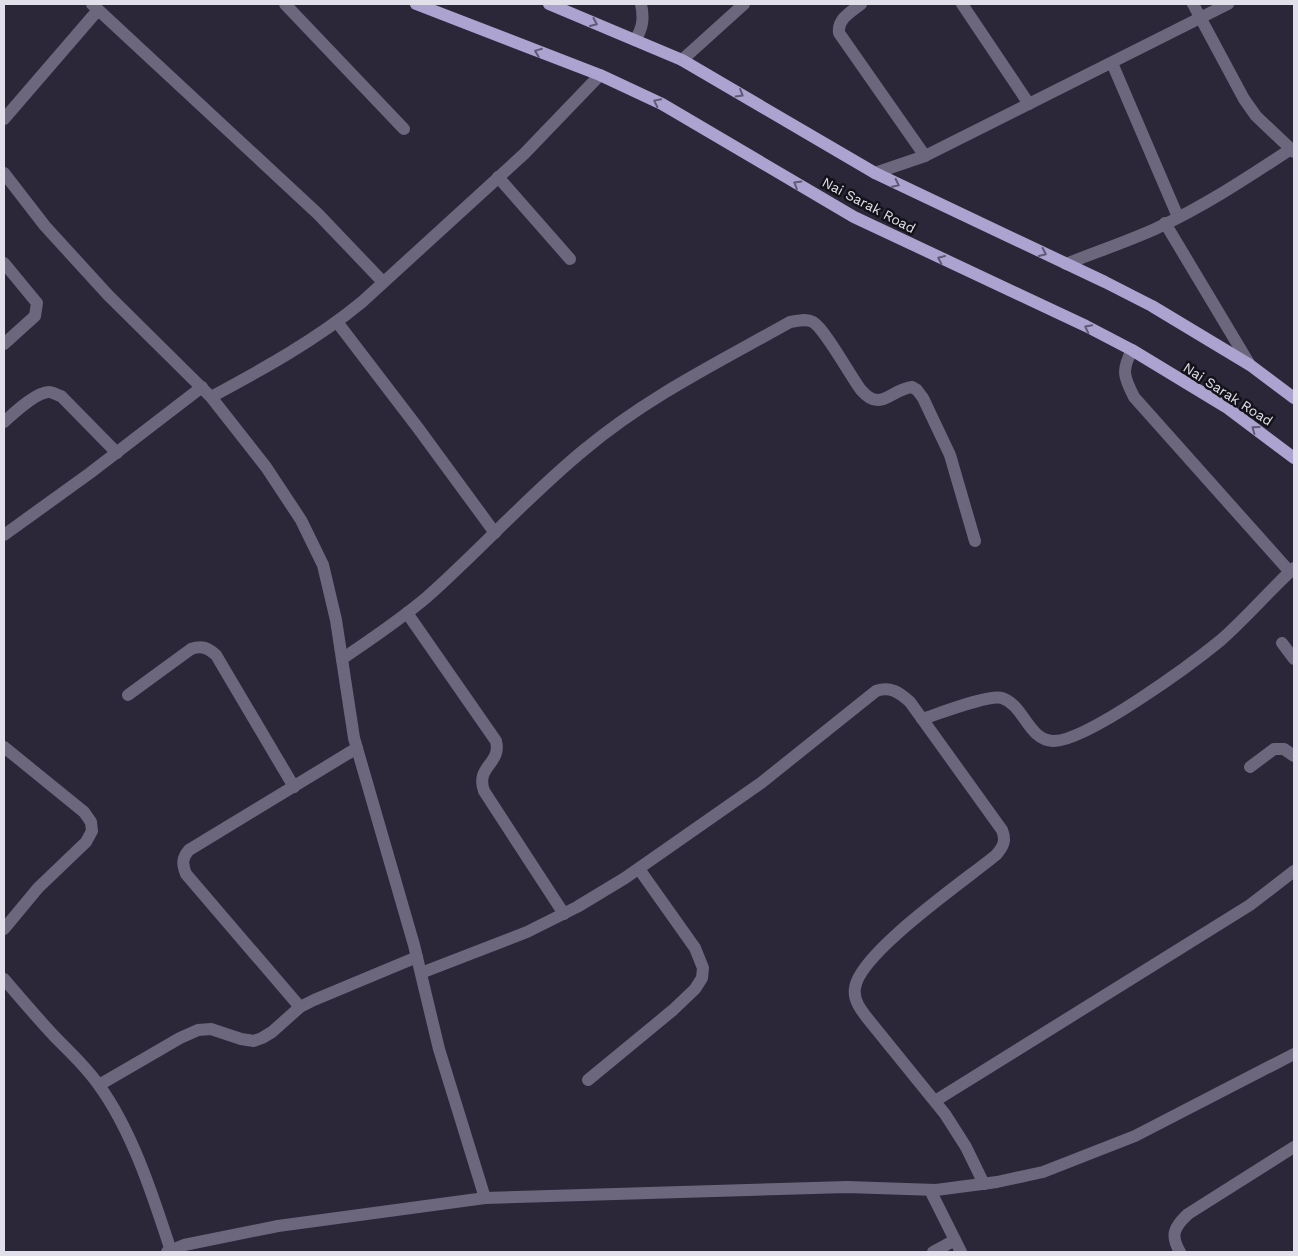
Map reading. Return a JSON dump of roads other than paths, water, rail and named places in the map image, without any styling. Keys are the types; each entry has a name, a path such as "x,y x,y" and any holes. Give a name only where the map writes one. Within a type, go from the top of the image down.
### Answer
{"main road":[{"name":"Nai Sarak Road","path":"416,4 600,75 662,104 854,217 1086,326 1132,350 1226,407 1294,458"},
{"path":"549,4 682,60 875,174 1106,282 1152,306 1250,365 1294,398"}],"street":[{"path":"285,4 404,129"},
{"path":"634,40 642,26 643,14 641,4"},
{"path":"682,60 744,4"},
{"path":"861,4 841,20 838,27 839,33 925,156"},
{"path":"962,4 1029,104"},
{"path":"1066,264 1178,217 1247,179 1293,150 1256,116 1244,99 1192,4"},
{"path":"875,174 925,156 1228,4"},
{"path":"4,119 95,7 318,214 383,282"},
{"path":"1112,62 1178,217"},
{"path":"211,397 270,365 337,322 524,154 600,75"},
{"path":"4,173 45,226 108,295 211,397 266,467 302,520 323,565 336,620 357,748 417,957 439,1049 485,1198"},
{"path":"498,177 570,259"},
{"path":"1166,223 1250,365"},
{"path":"4,263 37,303 35,316 4,344"},
{"path":"342,659 407,613 584,450 627,417 680,382 790,322 803,320 812,322 821,331 861,390 872,401 879,401 905,388 912,387 917,390 923,398 950,455 975,541"},
{"path":"337,322 418,428 494,534"},
{"path":"922,719 990,697 1002,698 1012,704 1042,739 1053,741 1069,739 1102,723 1171,677 1220,640 1292,570 1134,397 1127,384 1124,372 1132,350"},
{"path":"4,535 117,453 202,387"},
{"path":"4,422 36,397 50,392 61,396 117,453"},
{"path":"407,613 496,741 497,752 482,778 484,791 564,914"},
{"path":"1282,643 1294,658"},
{"path":"128,694 191,649 200,646 208,648 216,655 294,786"},
{"path":"421,973 527,932 564,914 639,869 761,783 876,690 884,688 894,690 903,695 922,719 1002,830 1005,839 1002,849 996,855 930,906 873,957 856,982 855,998 860,1009 935,1101 966,1146 984,1184"},
{"path":"4,747 84,812 91,822 92,831 86,842 38,888 4,929"},
{"path":"300,1007 186,874 182,865 184,856 189,850 357,748"},
{"path":"1250,767 1274,749 1284,748 1294,756"},
{"path":"588,1080 673,1010 695,989 702,978 703,968 695,948 639,869"},
{"path":"935,1101 1242,910 1294,871"},
{"path":"99,1085 180,1038 198,1030 211,1029 254,1041 262,1038 272,1032 300,1007 331,992 417,957"},
{"path":"4,979 56,1038 81,1062 99,1085 117,1116 151,1191 169,1251 184,1245 278,1226 485,1198 847,1187 930,1190 984,1184 1043,1172 1134,1136 1294,1054"},
{"path":"1180,1252 1174,1240 1174,1232 1183,1218 1294,1147"},
{"path":"930,1190 962,1252"},
{"path":"933,1252 955,1240"}]}
